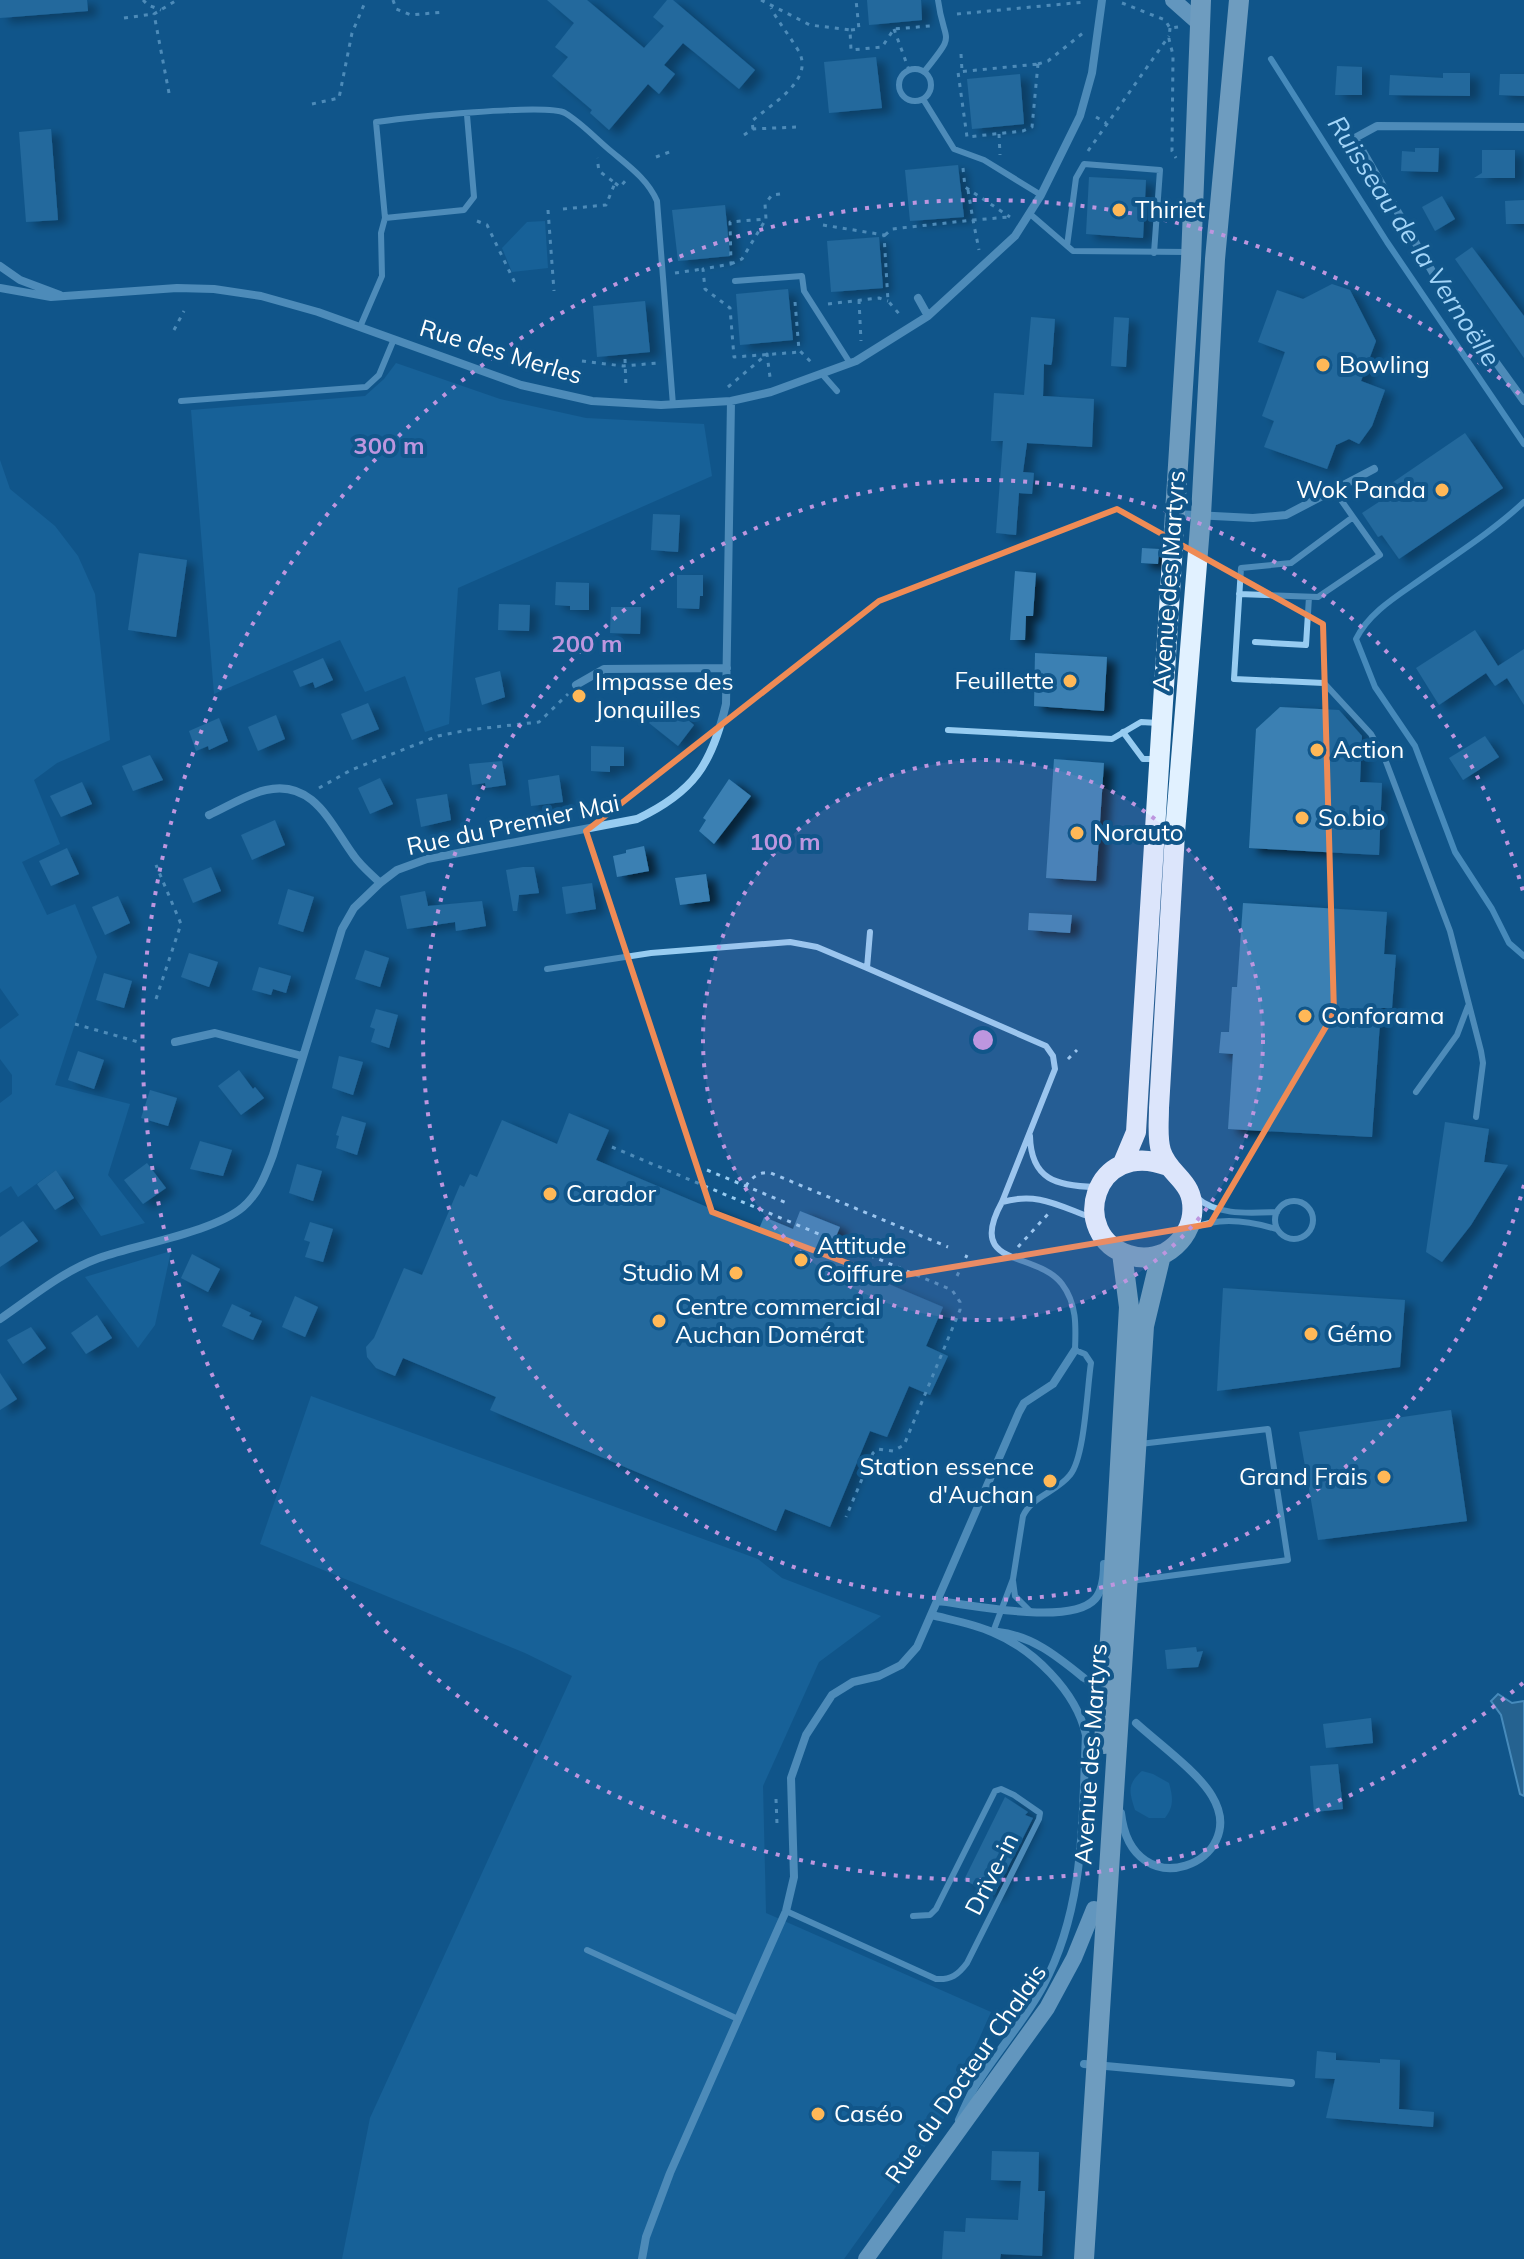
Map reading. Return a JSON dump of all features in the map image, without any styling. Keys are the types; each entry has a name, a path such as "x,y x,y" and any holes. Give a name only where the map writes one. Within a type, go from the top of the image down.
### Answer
{"main road":[{"path":"1173,0 1191,26"},
{"name":"Avenue des Martyrs","path":"1123,1163 1136,1132 1192,252 1191,26 1201,0"},
{"name":"Avenue des Martyrs","path":"1168,1166 1161,1150 1159,1108 1175,833 1201,515 1215,259 1239,0"},
{"path":"1138,1159 1153,1160 1168,1166 1184,1181 1189,1191 1192,1211 1181,1241 1161,1255 1135,1257 1109,1245 1095,1219 1094,1203 1099,1187 1113,1169 1123,1163 1138,1159"},
{"name":"Avenue des Martyrs","path":"1084,2259 1094,1909 1129,1307 1122,1253"},
{"name":"Avenue des Martyrs","path":"1070,2259 1091,2065 1116,1758 1144,1326 1161,1255"},
{"name":"Rue du Docteur Chalais","path":"866,2259 1047,2008 1074,1958 1094,1909"}],"street":[{"name":"Rue des Merles","path":"0,288 29,295 64,297 177,288 214,289 261,296 360,327 521,385 592,401 673,405 731,401 771,392 850,363 928,316 1015,236 1041,195 1080,116 1092,73 1102,1"},
{"path":"1524,127 1377,126 1355,138 1440,285 1524,401"},
{"name":"Rue des Merles","path":"0,266 20,280 64,297"},
{"path":"918,298 928,316"},
{"name":"Rue du Premier Mai","path":"0,1319 75,1268 227,1219 245,1205 262,1184 273,1155 342,929 354,908 380,883 397,870 427,859 637,819 664,806 704,768 718,739 726,704 731,401"},
{"path":"1175,514 1253,518 1286,515 1374,469"},
{"path":"576,685 604,669 727,668"},
{"path":"209,815 264,790 284,787 308,796 325,812 355,859 380,883"},
{"path":"175,1042 215,1033 302,1056"},
{"path":"642,2259 646,2237 670,2173 786,1911 794,1877 791,1778 806,1735 832,1695 853,1682 879,1676 901,1665 917,1647 1019,1412 1024,1403 1053,1384 1075,1350"},
{"path":"938,1601 1033,1613 1068,1612 1080,1609 1097,1598 1103,1578 1111,1471 1122,1429"},
{"path":"932,1615 1028,1639 1054,1654 1084,1678"},
{"path":"944,2150 977,2082 1021,2024 1062,1948 1074,1908 1079,1872 1086,1735 1082,1715 1054,1678 1030,1655 993,1632"},
{"path":"1116,1758 1121,1820 1132,1848 1150,1864 1162,1868 1188,1866 1205,1857 1219,1827 1213,1796 1202,1782 1136,1723"},
{"path":"1091,2065 1291,2083"}],"lane":[{"path":"924,72 947,44 938,0"},
{"path":"909,70 924,72 931,83 929,94 923,99 910,101 901,94 900,78 909,70"},
{"path":"923,99 954,149 984,160 1041,195"},
{"path":"360,327 382,276 381,233 385,218 376,122 454,113 467,115 546,109 565,114 649,185 657,201 673,405"},
{"path":"385,218 464,210 474,197 467,115"},
{"path":"1067,246 1076,178 1084,164 1160,170 1154,253"},
{"path":"1029,213 1073,251 1192,252"},
{"path":"735,281 802,276 804,291 850,363"},
{"path":"181,401 366,387 379,375 394,339"},
{"path":"822,374 837,391"},
{"path":"1239,594 1318,597 1380,555 1334,490"},
{"path":"1353,517 1291,563 1241,568 1234,679 1324,683 1371,734 1385,759 1450,931 1469,1002 1483,1063 1476,1117"},
{"path":"1255,642 1306,645 1309,597"},
{"path":"948,730 1112,739 1141,722 1162,723"},
{"path":"1123,732 1143,759 1160,759 1166,789"},
{"path":"1169,803 1175,833"},
{"path":"867,968 870,932"},
{"path":"547,969 651,953 790,942 817,947 867,968 1046,1046 1053,1056 1055,1069 1002,1202 991,1222 996,1247 1002,1253 1050,1274 1061,1283 1075,1309 1075,1350 1085,1354 1091,1363 1076,1466 1060,1485 1026,1509 1013,1579 993,1632"},
{"path":"1416,1092 1457,1035 1469,1002"},
{"path":"1030,1132 1030,1153 1037,1168 1050,1179 1069,1186 1099,1187"},
{"path":"1189,1191 1204,1205 1219,1210 1277,1212"},
{"path":"1002,1202 1023,1196 1050,1202 1095,1219"},
{"path":"1187,1231 1208,1222 1253,1222 1278,1230 1290,1238 1302,1237 1310,1228 1312,1216 1305,1205 1294,1201 1282,1205 1275,1221 1278,1230"},
{"path":"1128,1581 1288,1560 1268,1429 1136,1445"},
{"path":"1013,1579 1015,1596 1033,1613"},
{"name":"Drive-in","path":"786,1911 936,1979 947,1980 958,1974 967,1963 1040,1813 1014,1795 1001,1789 995,1791 936,1909 930,1915 913,1916"},
{"path":"587,1950 738,2019"}],"path":[{"path":"143,0 161,10"},
{"path":"124,18 154,14 177,0"},
{"path":"312,104 339,98 352,33 366,0"},
{"path":"393,0 396,9 411,15 444,12"},
{"path":"761,0 810,25 850,30 859,29 856,0"},
{"path":"957,14 1085,2"},
{"path":"1122,3 1165,20 1170,28 1173,55 1172,151 1177,160"},
{"path":"753,129 752,121 799,81 803,65 800,53 770,5"},
{"path":"154,14 169,93"},
{"path":"894,29 934,26 930,17"},
{"path":"1170,28 1191,26"},
{"path":"850,30 851,50 882,47 894,29"},
{"path":"894,29 909,70"},
{"path":"1038,64 1032,127 1023,131 967,137 964,133 958,72 1048,61 1086,30"},
{"path":"1087,153 1169,36"},
{"path":"961,54 962,71"},
{"path":"1096,117 1106,123"},
{"path":"744,135 753,129 796,127"},
{"path":"999,133 1001,158"},
{"path":"596,149 599,171 620,187 629,177 636,185"},
{"path":"656,157 672,151"},
{"path":"823,225 884,235 892,229 1010,217 965,187 963,168"},
{"path":"563,209 606,205 615,183"},
{"path":"968,190 980,254"},
{"path":"548,210 554,291"},
{"path":"731,264 742,259 766,219"},
{"path":"477,221 487,225 515,283"},
{"path":"884,235 888,301"},
{"path":"674,273 703,269"},
{"path":"795,295 799,350 814,365"},
{"path":"827,304 879,298 888,301 901,316"},
{"path":"859,300 861,341"},
{"path":"174,330 184,311"},
{"path":"726,389 767,354 770,380"},
{"path":"625,359 627,392"},
{"path":"582,361 626,366 659,363"},
{"path":"308,796 351,770 438,736 539,722 576,685"},
{"path":"156,865 181,924 156,999"},
{"path":"75,1024 142,1043"},
{"path":"1068,1059 1077,1050"},
{"path":"612,1147 952,1290 957,1296 960,1310 904,1445 893,1451 878,1449 873,1453 846,1517"},
{"path":"707,1170 789,1204"},
{"path":"746,1186 761,1173 771,1173 948,1247"},
{"path":"1013,1252 1051,1212"},
{"path":"957,1276 967,1255"}],"highlighted area":[{"path":"1117,509 1323,624 1334,1013 1210,1224 887,1278 712,1212 586,831 879,601"}],"shaded area":[{"path":"545,221 548,268 512,272 502,248 527,222"},
{"path":"396,363 500,399 586,418 704,424 712,476 458,588 449,724 425,732 405,676 365,692 340,640 214,694 191,410 365,396"},
{"path":"0,460 10,489 55,526 78,556 95,594 110,740 57,763 34,780 60,844 22,862 47,915 75,904 97,957 55,1085 130,1104 108,1175 145,1223 101,1236 56,1170 18,1197 11,1186 0,1193 0,1103 12,1094 12,1075 0,1059 0,1029 19,1015 0,988"},
{"path":"171,1251 155,1325 138,1348 85,1277"},
{"path":"311,1396 758,1559 782,1578 881,1616 819,1662 763,1786 766,1913 991,2012 941,2124 844,2259 342,2259 370,2118 572,1676 525,1653 260,1544"},
{"path":"1498,1694 1512,1703 1524,1701 1524,1796 1520,1794 1501,1715 1491,1701"},
{"path":"1142,1771 1169,1783 1172,1802 1165,1818 1149,1818 1135,1810 1131,1789"}],"building":[{"path":"0,0 87,0 88,11 0,18"},
{"path":"547,0 587,0 644,48 664,26 653,17 667,0 673,0 755,70 739,89 683,43 664,65 675,74 659,94 648,84 609,130 590,113 592,110 552,76 568,57 555,47 574,23"},
{"path":"867,0 921,0 922,20 869,25"},
{"path":"876,57 882,108 829,113 824,62"},
{"path":"1337,66 1362,67 1362,95 1335,95"},
{"path":"1443,73 1470,73 1470,96 1389,95 1390,75 1443,78"},
{"path":"1020,74 1024,124 972,129 967,79"},
{"path":"1500,74 1524,74 1524,96 1499,95"},
{"path":"51,129 58,220 26,222 19,132"},
{"path":"1415,148 1439,148 1438,172 1401,171 1402,151 1415,152"},
{"path":"1482,150 1515,150 1515,178 1474,178 1482,173"},
{"path":"958,165 964,217 910,221 905,170"},
{"path":"1089,177 1146,180 1143,238 1086,234"},
{"path":"1442,196 1455,219 1435,231 1422,207"},
{"path":"1524,200 1524,224 1506,224 1505,201"},
{"path":"725,205 730,256 678,261 672,210"},
{"path":"879,237 883,288 831,292 827,241"},
{"path":"1472,247 1524,316 1524,358 1455,259"},
{"name":"Bowling","path":"1332,284 1350,290 1376,341 1361,381 1385,390 1372,426 1359,444 1349,439 1336,445 1327,469 1264,447 1274,421 1262,416 1285,352 1258,342 1277,290 1303,299"},
{"path":"788,289 793,340 740,345 736,294"},
{"path":"645,301 650,352 597,357 593,306"},
{"path":"1031,317 1055,319 1052,362 1051,365 1044,364 1043,396 1094,399 1092,447 1027,443 1023,472 1034,473 1032,494 1019,493 1016,535 996,533 1003,441 991,441 994,393 1024,395"},
{"path":"1114,317 1129,318 1126,367 1111,366"},
{"name":"Wok Panda","path":"1465,433 1503,488 1399,559 1382,535 1378,537 1362,513 1388,496 1383,489"},
{"path":"653,514 680,515 678,552 651,550"},
{"path":"1142,548 1159,549 1158,564 1141,563"},
{"path":"139,553 187,560 176,637 128,630"},
{"path":"1015,571 1036,573 1033,616 1026,616 1025,640 1010,640"},
{"path":"677,575 703,575 703,596 700,596 699,609 677,608"},
{"path":"556,582 589,583 589,610 570,610 570,606 555,605"},
{"path":"499,604 530,605 529,631 498,630"},
{"path":"611,607 641,607 640,634 610,633"},
{"path":"1475,630 1498,666 1524,649 1524,705 1507,678 1495,686 1486,673 1439,705 1416,668"},
{"name":"Feuillette","path":"1035,653 1107,657 1104,711 1034,706"},
{"path":"323,658 333,680 315,688 313,682 300,687 293,671"},
{"path":"500,671 505,697 482,705 475,678"},
{"path":"666,702 694,725 678,746 649,723"},
{"path":"368,703 379,729 352,740 341,714"},
{"path":"1280,707 1339,710 1362,736 1360,782 1382,783 1379,855 1249,848 1256,729"},
{"path":"276,715 285,739 258,751 248,727"},
{"path":"219,718 228,741 209,750 208,746 196,751 189,731"},
{"path":"1485,736 1499,757 1463,780 1449,758"},
{"path":"591,746 624,747 624,766 610,766 610,772 591,771"},
{"path":"150,755 163,780 133,791 122,766"},
{"path":"1054,759 1104,763 1096,881 1046,878"},
{"path":"502,761 506,785 486,788 485,783 472,785 469,764"},
{"path":"559,775 563,802 531,806 528,780"},
{"path":"380,778 393,804 370,814 358,788"},
{"path":"729,779 751,796 714,844 699,831 706,820 703,818"},
{"path":"82,782 92,804 61,817 50,796"},
{"path":"447,794 451,820 421,827 416,799"},
{"path":"275,820 285,845 252,860 241,835"},
{"path":"644,846 649,871 617,877 613,856"},
{"path":"67,848 79,874 51,886 39,861"},
{"path":"211,867 221,891 193,903 183,879"},
{"path":"534,867 539,893 519,895 517,911 513,911 506,870"},
{"path":"706,874 710,901 680,905 675,878"},
{"path":"592,883 596,909 566,914 562,887"},
{"path":"288,889 314,897 303,932 278,924"},
{"path":"425,891 428,906 482,901 486,926 456,931 455,922 407,929 400,896"},
{"path":"118,896 130,923 105,935 92,907"},
{"name":"Conforama","path":"1243,903 1387,912 1384,954 1396,955 1392,1008 1381,1008 1372,1137 1228,1129 1233,1054 1219,1053 1221,1032 1229,1032 1232,987 1237,987"},
{"path":"1029,913 1072,915 1070,933 1028,930"},
{"path":"365,950 389,958 380,987 355,979"},
{"path":"189,953 218,962 209,987 181,977"},
{"path":"259,967 291,976 286,993 273,989 271,995 252,990"},
{"path":"104,973 132,981 124,1008 96,1000"},
{"path":"376,1009 398,1015 389,1048 371,1042 375,1029 370,1027"},
{"path":"78,1051 104,1060 94,1089 68,1080"},
{"path":"339,1056 363,1062 353,1095 332,1088"},
{"path":"239,1070 264,1098 241,1115 218,1086"},
{"path":"150,1090 177,1098 168,1126 141,1118"},
{"name":"Centre commercial Auchan Domérat","path":"569,1113 609,1130 596,1160 759,1229 764,1217 793,1229 800,1211 840,1227 827,1258 943,1307 926,1346 948,1356 930,1395 909,1386 887,1437 870,1431 830,1527 785,1509 776,1531 490,1410 496,1397 403,1358 395,1376 376,1368 367,1357 366,1347 374,1338 404,1268 422,1275 460,1185 464,1187 470,1174 477,1177 502,1120 557,1144"},
{"path":"342,1116 366,1123 357,1155 336,1148"},
{"path":"1445,1122 1489,1129 1484,1162 1508,1165 1471,1225 1442,1262 1426,1252"},
{"path":"200,1141 232,1150 223,1176 190,1169"},
{"path":"147,1163 166,1188 143,1204 124,1180"},
{"path":"297,1164 322,1171 313,1201 289,1193"},
{"path":"56,1170 74,1198 55,1210 37,1184"},
{"path":"23,1221 38,1241 0,1267 0,1237"},
{"path":"310,1222 333,1229 323,1262 305,1257 310,1242 304,1240"},
{"path":"192,1254 220,1269 208,1292 181,1278"},
{"name":"Gémo","path":"1223,1288 1405,1300 1400,1367 1217,1391"},
{"path":"295,1296 318,1307 305,1337 282,1327"},
{"path":"232,1304 262,1321 253,1340 222,1326"},
{"path":"97,1315 112,1338 86,1354 71,1333"},
{"path":"31,1327 46,1348 23,1364 7,1340"},
{"path":"0,1373 17,1399 0,1410"},
{"name":"Grand Frais","path":"1451,1410 1467,1521 1318,1540 1299,1432"},
{"path":"1196,1647 1197,1652 1203,1651 1198,1667 1167,1669 1165,1650"},
{"path":"1371,1718 1373,1743 1326,1748 1323,1724"},
{"path":"1338,1764 1343,1809 1314,1812 1310,1766"},
{"path":"1005,1797 1033,1818 994,1895 964,1880"},
{"path":"1317,2051 1336,2053 1336,2060 1380,2063 1380,2059 1400,2060 1399,2109 1434,2112 1433,2127 1326,2118 1335,2079 1315,2078"},
{"path":"992,2151 1039,2152 1038,2191 1045,2191 1042,2256 1001,2254 1000,2259 942,2259 944,2231 965,2232 966,2218 1018,2220 1021,2181 991,2180"}],"waterway":[{"name":"Ruisseau de la Vernoëlle","path":"1271,59 1387,242 1524,444"},
{"name":"Ruisseau de la Vernoëlle","path":"1524,502 1488,532 1386,604 1369,620 1356,639 1375,687 1415,746 1455,852 1492,909 1509,943 1524,956"}],"tunnel":[{"path":"1084,1678 1105,1696"}],"place":[{"name":"Thiriet","path":"1119,210"},
{"name":"Bowling","path":"1323,365"},
{"name":"Wok Panda","path":"1442,490"},
{"name":"Feuillette","path":"1070,681"},
{"name":"Impasse des Jonquilles","path":"579,696"},
{"name":"Action","path":"1317,750"},
{"name":"So.bio","path":"1302,818"},
{"name":"Norauto","path":"1077,833"},
{"name":"Conforama","path":"1305,1016"},
{"name":"Carador","path":"550,1194"},
{"name":"Attitude Coiffure","path":"801,1260"},
{"name":"Studio M","path":"736,1273"},
{"name":"Centre commercial Auchan Domérat","path":"659,1321"},
{"name":"Gémo","path":"1311,1334"},
{"name":"Grand Frais","path":"1384,1477"},
{"name":"Station essence d'Auchan","path":"1050,1481"},
{"name":"Caséo","path":"818,2114"}]}
